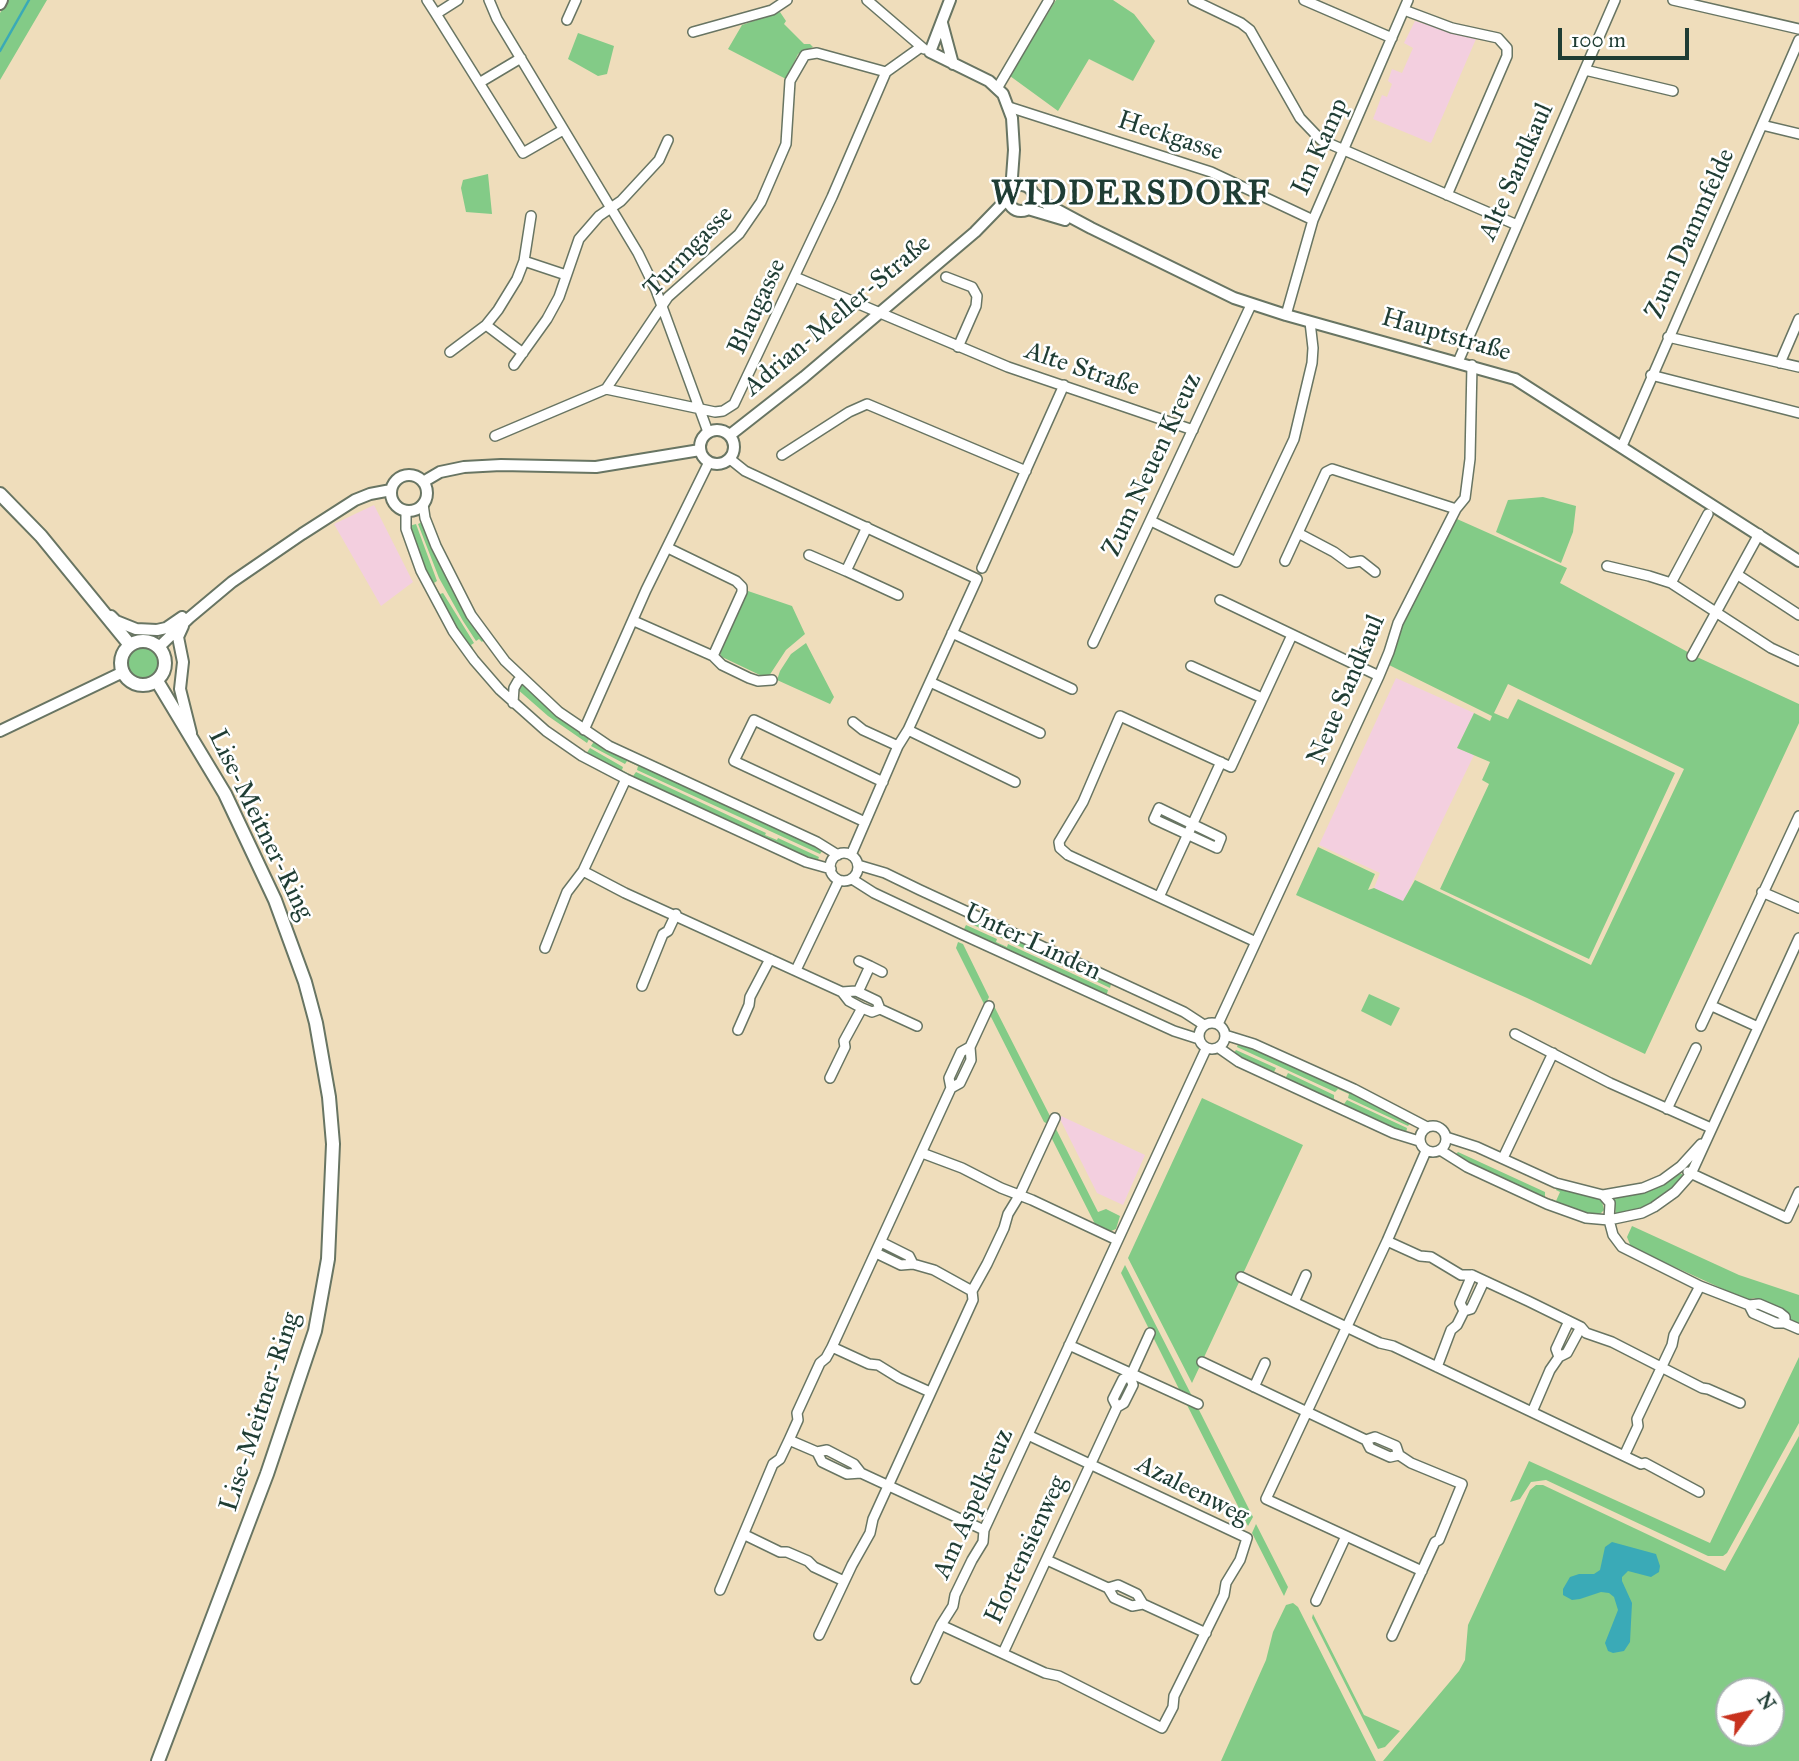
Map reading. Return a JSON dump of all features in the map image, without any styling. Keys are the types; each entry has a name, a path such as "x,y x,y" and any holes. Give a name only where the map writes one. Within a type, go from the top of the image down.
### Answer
{"main road":[{"path":"0,494 41,536 130,645"},
{"path":"142,640 159,647 166,661 157,681 142,685 134,683 123,672 122,657 130,645 142,640"},
{"name":"Lise-Meitner-Ring","path":"157,681 225,794 275,900 305,982 316,1023 329,1097 333,1144 328,1259 316,1331 267,1474 158,1761"}],"street":[{"path":"427,0 523,153 563,130"},
{"path":"436,14 458,0"},
{"path":"489,0 492,10 638,253 656,290 708,432"},
{"path":"567,20 576,0"},
{"path":"693,32 772,10 787,0"},
{"path":"867,0 926,50 998,88 1009,107 1014,150 1020,173 1030,190 1032,204 1022,209 1011,206 1014,150"},
{"path":"886,72 926,50 942,23 950,0"},
{"path":"998,88 1049,0"},
{"path":"1193,0 1250,30 1307,128 1321,141 1517,225"},
{"path":"1304,0 1392,38"},
{"name":"Alte Sandkaul","path":"1458,362 1615,0"},
{"path":"1673,0 1799,29"},
{"path":"1406,5 1452,28 1499,38 1507,48 1507,56 1447,195"},
{"name":"Im Kamp","path":"1286,315 1312,219 1406,5"},
{"path":"942,23 953,64"},
{"name":"Zum Dammfelde","path":"1622,446 1799,40"},
{"name":"Turmgasse","path":"606,389 668,297 738,234 761,202 786,145 790,81 805,55 817,53 886,72"},
{"path":"479,83 521,58"},
{"path":"1585,70 1673,91"},
{"name":"Blaugasse","path":"606,389 699,409 723,411 738,399 886,72"},
{"name":"Heckgasse","path":"1009,107 1211,172 1312,219"},
{"path":"1762,125 1799,134"},
{"path":"514,365 547,319 579,239 589,226 621,201 659,160 668,140"},
{"path":"1010,194 1018,186 1030,190"},
{"name":"Hauptstraße","path":"1030,190 1048,205 1091,228 1216,291 1251,305 1504,374 1522,382 1799,561"},
{"name":"Adrian-Meller-Straße","path":"730,435 975,232 1010,194"},
{"name":"Hauptstraße","path":"1022,209 1091,228"},
{"name":"Adrian-Meller-Straße","path":"975,232 1000,216 1022,209"},
{"path":"450,352 486,325 517,279 524,261 531,216"},
{"path":"524,261 566,275"},
{"path":"946,276 972,288 977,296 976,306 958,347"},
{"name":"Alte Straße","path":"795,277 958,347 1193,430"},
{"name":"Zum Neuen Kreuz","path":"1093,643 1251,305"},
{"path":"1780,363 1799,319"},
{"path":"1151,521 1236,562 1294,439 1312,363 1310,322"},
{"path":"486,325 523,353"},
{"path":"1668,337 1799,367"},
{"name":"Neue Sandkaul","path":"1218,1024 1379,676 1398,623 1456,509 1462,504 1468,491 1472,365"},
{"path":"1651,375 1799,413"},
{"path":"982,568 1064,385"},
{"path":"495,436 606,389"},
{"path":"782,455 849,412 867,404 1026,471"},
{"path":"721,430 730,435 735,448 730,459 720,464 709,462 700,450 701,441 708,432 721,430"},
{"path":"423,482 440,472 464,467 596,467 700,450"},
{"path":"730,459 745,471 977,579 908,730 898,746 851,855"},
{"path":"584,730 646,590 709,462"},
{"path":"1285,561 1326,472 1332,469 1456,509"},
{"path":"423,505 413,511 406,511 393,502 391,490 396,481 404,476 414,476 423,482 427,492 423,505 425,518 457,592 488,640 522,679 559,712 609,746 817,842 838,855 851,855"},
{"path":"159,647 232,582 349,503 370,494 391,490"},
{"path":"406,511 406,529 433,596 474,660 513,703 568,747 626,779 806,862 831,869"},
{"path":"1671,583 1708,514"},
{"path":"846,572 867,527"},
{"path":"1298,533 1335,552 1349,563 1361,561 1375,572"},
{"path":"1692,656 1759,534"},
{"path":"668,548 736,581 742,587 743,593 713,656"},
{"path":"809,555 898,595"},
{"path":"1608,566 1671,583 1771,648 1799,661"},
{"path":"1738,575 1799,615"},
{"path":"1220,600 1379,676"},
{"path":"100,606 116,621 136,629 166,628 184,616 192,615"},
{"path":"192,615 178,637 183,662 180,690 192,736"},
{"path":"634,621 713,656 722,665 750,678 758,681 772,680"},
{"path":"952,633 1072,689"},
{"path":"1256,942 1068,855 1060,848 1059,842 1083,802 1120,716 1231,767 1292,635"},
{"path":"1191,666 1262,698"},
{"path":"0,732 123,672"},
{"path":"513,703 514,688 522,679"},
{"path":"930,682 1040,733"},
{"path":"865,822 734,761 754,720 883,782"},
{"path":"853,722 863,730 898,746"},
{"path":"908,730 1015,782"},
{"path":"1159,897 1221,762"},
{"path":"545,948 567,892 583,871 626,779"},
{"path":"1159,808 1221,838 1217,848 1188,835 1154,819 1159,808"},
{"path":"1701,1027 1799,816"},
{"path":"838,855 832,861 831,869 833,875 845,881 852,879 858,871 858,865 851,855"},
{"name":"Unter Linden","path":"858,865 885,873 1184,1012 1204,1025"},
{"path":"583,871 625,893 842,992 858,992 877,1001 880,1009 917,1026"},
{"name":"Unter Linden","path":"852,879 874,893 959,933 1174,1031 1199,1039"},
{"path":"796,970 839,880"},
{"path":"1762,892 1799,908"},
{"path":"642,986 663,934 668,931 676,915"},
{"path":"1440,1150 1467,1167 1547,1204 1586,1218 1609,1220 1642,1213 1654,1207 1675,1192 1690,1174 1799,938"},
{"path":"738,1030 750,997 770,959"},
{"path":"859,961 882,972"},
{"path":"858,992 870,966"},
{"path":"842,992 849,1001 862,1008 872,1012 880,1009"},
{"path":"720,1590 774,1464 780,1459 789,1440 797,1413 820,1363 832,1347 922,1153 951,1088 949,1078 961,1052 970,1047 989,1006"},
{"path":"1712,1006 1758,1027"},
{"path":"830,1078 845,1047 844,1041 862,1008"},
{"path":"1219,1048 1224,1042 1223,1029 1218,1024 1204,1025 1199,1031 1199,1039 1206,1049 1219,1048 1240,1062 1394,1133 1419,1141 1426,1151 1433,1153 1440,1150 1446,1137"},
{"path":"1516,1034 1711,1128"},
{"path":"1225,1035 1254,1044 1354,1089 1427,1127 1438,1127 1446,1137 1503,1158 1564,1186 1603,1195 1643,1188 1662,1180 1681,1166 1705,1140"},
{"path":"1667,1109 1696,1048"},
{"name":"Am Aspelkreuz","path":"916,1679 983,1542 984,1530 1206,1049"},
{"path":"1503,1158 1553,1053"},
{"path":"819,1635 870,1533 873,1519 973,1300 972,1291 988,1264 1008,1214 1055,1118"},
{"path":"1419,1141 1421,1133 1427,1127"},
{"path":"1422,1571 1266,1499 1387,1241 1426,1151"},
{"path":"922,1153 962,1168 1019,1196 1032,1199 1117,1240"},
{"path":"1681,1166 1690,1174 1787,1219 1799,1192"},
{"path":"1603,1195 1610,1203 1609,1220 1613,1236 1622,1248 1700,1286 1749,1306 1753,1313 1799,1329"},
{"path":"1387,1241 1430,1257 1461,1275 1472,1275 1581,1327 1586,1334 1621,1346 1661,1369 1740,1403"},
{"path":"881,1242 909,1256 914,1264"},
{"path":"876,1253 901,1265 914,1264 949,1277 972,1291"},
{"path":"1294,1302 1306,1275"},
{"path":"1464,1311 1460,1303 1472,1275"},
{"path":"1241,1277 1641,1464 1645,1463 1699,1492"},
{"path":"1437,1367 1448,1336 1464,1311 1471,1309 1484,1281"},
{"path":"1624,1456 1638,1426 1637,1419 1684,1314 1700,1286"},
{"path":"1559,1357 1556,1349 1569,1321"},
{"path":"1532,1412 1559,1357 1567,1353 1581,1327"},
{"path":"1090,1464 1117,1406 1113,1399 1123,1379 1131,1376 1150,1333"},
{"path":"1069,1345 1131,1376 1198,1404"},
{"path":"832,1347 869,1364 878,1365 930,1392"},
{"path":"1202,1362 1366,1440 1375,1437 1396,1446 1399,1455 1433,1474 1443,1475 1462,1484 1439,1540 1434,1542 1392,1636"},
{"path":"1254,1387 1265,1363"},
{"name":"Azaleenweg","path":"1028,1435 1247,1538 1244,1553 1226,1583 1224,1595 1174,1696 1162,1728"},
{"path":"789,1440 817,1452 827,1450 888,1486 984,1530"},
{"name":"Hortensienweg","path":"1003,1653 1090,1464"},
{"path":"745,1535 780,1552 787,1552 808,1561 814,1567 844,1581"},
{"path":"1316,1601 1346,1536"},
{"path":"1047,1560 1108,1588 1118,1585 1137,1594 1143,1604 1206,1633"},
{"name":"Hortensienweg","path":"941,1625 1045,1673 1079,1685 1105,1701 1162,1728"}],"shaded area":[{"path":"1415,21 1476,39 1431,143 1373,119 1382,95 1387,97 1392,84 1388,81 1392,69 1402,73 1413,48 1404,43"},
{"path":"374,505 413,582 381,606 334,524"},
{"path":"1396,678 1474,713 1457,748 1474,755 1403,902 1374,888 1380,873 1319,845"},
{"path":"1061,1116 1145,1155 1123,1205 1097,1193 1060,1119"}],"green space":[{"path":"8,0 47,0 0,80 0,13"},
{"path":"1056,0 1113,0 1134,14 1155,41 1133,81 1089,59 1058,111 1010,76"},
{"path":"780,12 786,21 784,24 804,44 813,47 798,54 786,79 728,49 742,25"},
{"path":"578,33 614,46 607,74 598,76 568,59"},
{"path":"488,174 492,214 466,212 461,188 463,180"},
{"path":"1543,497 1576,506 1573,532 1561,563 1496,532 1508,500"},
{"path":"1457,519 1567,568 1560,583 1697,657 1799,704 1799,723 1645,1054 1296,895 1318,847 1375,874 1368,890 1374,888 1403,901 1415,880 1591,965 1684,769 1508,684 1494,713 1508,719 1518,699 1675,773 1589,959 1440,889 1489,784 1482,780 1490,762 1457,748 1474,713 1490,721 1492,716 1389,665 1399,631"},
{"path":"424,521 450,585 484,640 482,642 479,639 476,641 439,578 418,524"},
{"path":"416,524 437,581 434,583 474,643 471,650 460,635 423,566 409,526"},
{"path":"748,591 792,606 805,634 786,650 769,676 764,677 720,654"},
{"path":"806,643 834,697 830,704 777,680 791,654"},
{"path":"143,645 155,651 161,663 155,675 143,681 131,675 125,663 131,651"},
{"path":"522,683 590,737 587,743 548,716 516,688"},
{"path":"595,740 823,850 820,854 637,770 638,766 627,761 625,764 591,746"},
{"path":"590,748 633,776 636,772 766,833 765,835 777,840 778,838 819,857 817,862 610,768 586,754"},
{"path":"970,916 1112,981 1110,988 1087,975 1076,970 1075,972 967,922"},
{"path":"966,925 997,939 996,942 1007,947 1008,944 1108,990 1106,997 963,931"},
{"path":"958,942 963,944 989,997 985,1006 956,948"},
{"path":"1369,994 1400,1008 1391,1026 1361,1011"},
{"path":"993,1004 1051,1118 1048,1124 1044,1122 989,1013"},
{"path":"1239,1041 1412,1121 1408,1126 1348,1098 1349,1094 1338,1089 1335,1092 1237,1047"},
{"path":"1236,1050 1276,1068 1274,1072 1286,1077 1288,1073 1334,1095 1334,1099 1344,1104 1347,1100 1407,1128 1406,1134 1244,1060 1233,1054"},
{"path":"1202,1098 1303,1145 1192,1383 1128,1258"},
{"path":"1054,1125 1098,1212 1106,1209 1120,1216 1116,1229 1111,1231 1095,1224 1050,1135"},
{"path":"1458,1152 1545,1192 1545,1200 1454,1156"},
{"path":"1678,1173 1684,1177 1671,1191 1647,1206 1616,1215 1614,1197"},
{"path":"1557,1187 1595,1197 1602,1201 1604,1210 1599,1215 1590,1216 1550,1203 1552,1199 1556,1201 1560,1192 1556,1190"},
{"path":"1632,1226 1739,1275 1799,1295 1799,1324 1788,1319 1785,1313 1754,1298 1747,1300 1631,1247 1627,1237"},
{"path":"1125,1265 1193,1398 1181,1393 1121,1273"},
{"path":"1799,1357 1799,1423 1723,1556 1708,1556 1546,1480 1531,1482 1520,1499 1510,1502 1529,1461 1710,1543"},
{"path":"1186,1403 1198,1408 1253,1517 1248,1526"},
{"path":"1799,1436 1799,1761 1383,1761 1459,1671 1465,1660 1468,1625 1530,1490 1536,1485 1543,1485 1725,1571"},
{"path":"1256,1524 1288,1587 1284,1596 1252,1533"},
{"path":"1293,1603 1298,1607 1376,1761 1221,1761 1266,1660 1273,1632 1286,1605"},
{"path":"1313,1614 1364,1715 1400,1731 1385,1747 1378,1749 1312,1618"}],"water":[{"path":"1612,1542 1656,1554 1660,1566 1659,1572 1651,1577 1628,1571 1622,1577 1632,1603 1630,1642 1624,1651 1613,1653 1608,1651 1605,1643 1618,1610 1614,1597 1601,1592 1572,1600 1563,1595 1563,1589 1570,1577 1594,1574 1600,1570 1605,1547"}],"waterway":[{"path":"0,51 29,0"}],"district":[{"name":"WIDDERSDORF","path":"1131,196"}]}
